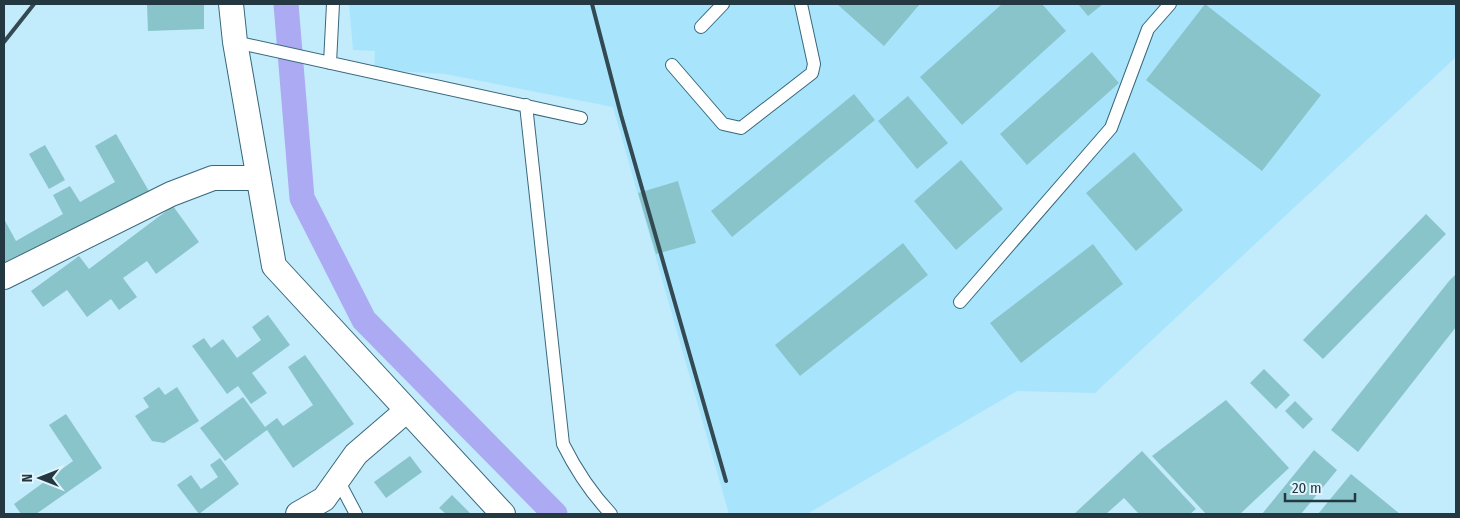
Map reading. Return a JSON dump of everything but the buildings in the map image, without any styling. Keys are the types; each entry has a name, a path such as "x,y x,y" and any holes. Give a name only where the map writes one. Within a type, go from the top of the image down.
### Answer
{"street":[{"path":"232,4 236,43 274,266 503,514"},
{"path":"4,277 171,194 213,178 258,178"},
{"path":"298,514 324,499 356,454 406,411"}],"lane":[{"path":"330,63 333,4"},
{"path":"701,27 723,4"},
{"path":"672,65 723,124 741,128 812,73 814,64 802,4"},
{"path":"960,302 1110,128 1148,29 1170,4"},
{"path":"236,43 581,118"},
{"path":"526,105 563,444 576,469 598,501 610,514"},
{"path":"338,480 356,514"}],"shaded area":[{"path":"349,4 1456,4 1456,57 1095,393 1017,391 807,514 729,514 613,107 445,74 374,70 375,51 353,50"}],"waterway":[{"path":"286,4 302,198 364,320 555,514"}],"railway":[{"path":"4,42 34,4"},
{"path":"592,4 621,115 726,481"}]}
